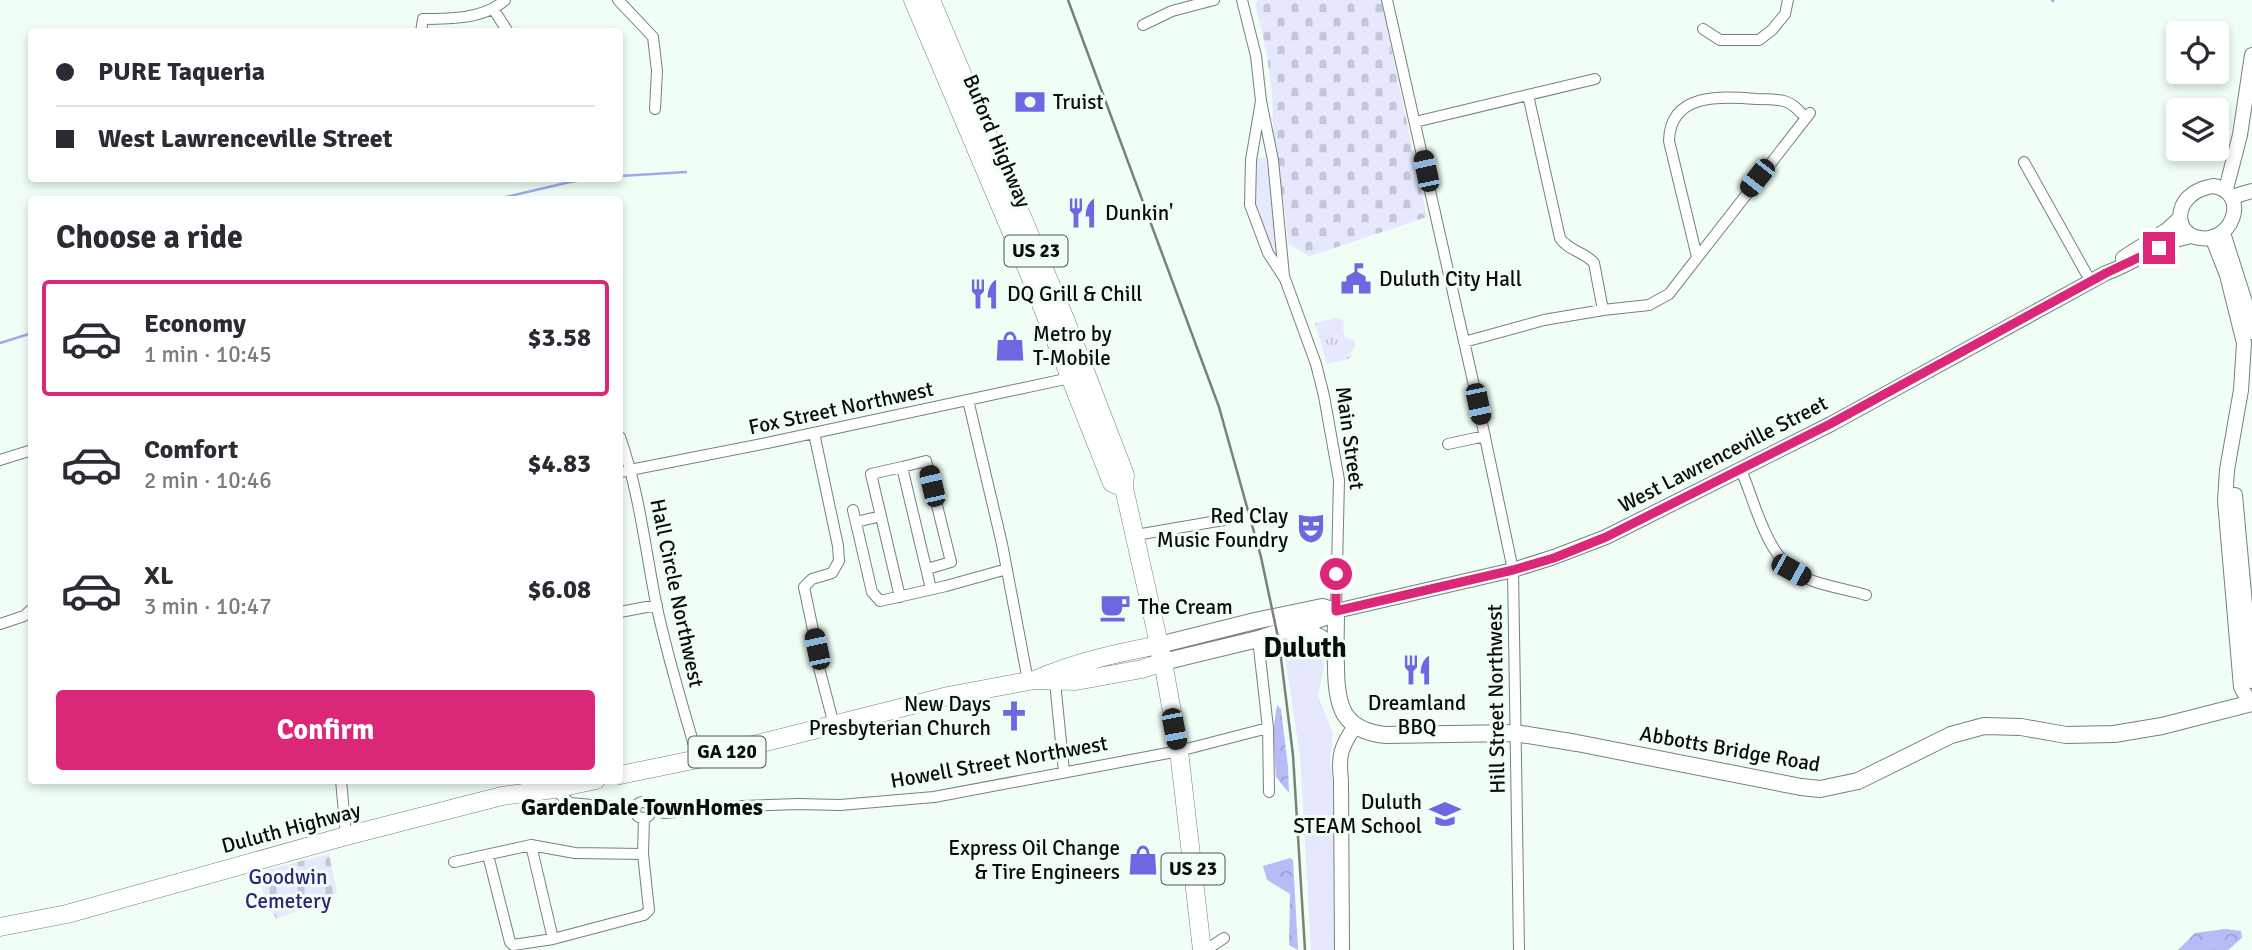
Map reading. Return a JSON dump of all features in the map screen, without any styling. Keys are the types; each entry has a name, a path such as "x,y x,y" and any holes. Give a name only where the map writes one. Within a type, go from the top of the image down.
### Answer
{"main road":[{"name":"Buford Highway","path":"913,0 1046,316 1059,329 1079,374 1084,379 1079,378"},
{"name":"Buford Highway","path":"930,0 1023,220 1079,378 1112,482 1124,488"},
{"path":"942,69 961,91 970,93"},
{"path":"986,175 997,178 1012,212 1023,220"},
{"name":"Buford Highway","path":"1079,378 1125,475 1124,488 1161,654 1179,751 1204,950"},
{"name":"West Lawrenceville Street","path":"1161,654 1222,628 1322,607 1336,611"},
{"name":"West Lawrenceville Street","path":"1161,654 1258,639 1323,618 1336,611"},
{"name":"Main Street","path":"1336,611 1338,702 1355,726"},
{"path":"1277,633 1312,633 1336,652"},
{"name":"GA 120","path":"1031,680 1055,682 1142,669 1161,654"},
{"name":"GA 120","path":"623,774 698,759 948,696 1031,680 1093,659 1161,654"},
{"name":"Abbotts Bridge Road","path":"1355,726 1366,732 1386,735 1515,733 1820,789 1858,781 1951,735 1984,726 2021,727 2066,735 2114,734 2162,726 2251,700"},
{"name":"Duluth Highway","path":"0,927 67,914 346,836 502,796 577,784"}],"street":[{"path":"422,28 423,19 462,17 494,9 505,0"},
{"path":"618,0 653,37 657,71 655,109"},
{"path":"1143,25 1172,11 1214,0"},
{"path":"1242,0 1256,56 1271,149 1285,279"},
{"name":"Hill Street Northwest","path":"1387,0 1513,570 1519,950"},
{"path":"1703,29 1720,40 1759,40 1772,30 1785,14 1788,0"},
{"path":"494,9 506,28"},
{"path":"2225,190 2244,111 2252,55"},
{"path":"1415,122 1595,79"},
{"path":"1528,95 1560,238 1594,263 1603,310"},
{"path":"1464,342 1544,320 1649,305 1669,294 1808,115 1784,101 1738,97 1698,99 1688,104 1674,120 1669,141 1697,257"},
{"path":"1261,100 1252,153 1250,205 1268,253 1285,279"},
{"path":"1252,153 1271,149"},
{"path":"2024,162 2091,282"},
{"path":"2252,191 2200,189 2184,203 2179,219 2191,236 2201,238 2218,235 2234,223 2252,203"},
{"path":"2225,190 2239,203 2240,214"},
{"name":"West Lawrenceville Street","path":"2106,273 2116,262 2167,230 2179,219"},
{"path":"2218,235 2245,302 2252,332"},
{"path":"2218,235 2244,343 2245,360 2227,470 2225,501 2241,687 2251,700"},
{"name":"West Lawrenceville Street","path":"1336,611 1513,570 1554,558 1606,537 1830,424 2106,273 2173,241 2191,236"},
{"name":"Main Street","path":"1285,279 1316,364 1339,480 1336,611"},
{"path":"2252,371 2236,474 2235,498 2252,681"},
{"name":"Fox Street Northwest","path":"625,471 1079,378"},
{"path":"968,400 1031,680"},
{"path":"814,433 839,561 832,573 811,579 804,587 817,660 834,725"},
{"path":"1448,444 1485,436"},
{"path":"0,460 28,451"},
{"path":"900,597 871,474 926,461 951,562 927,569"},
{"path":"902,467 931,589"},
{"path":"1741,470 1768,536 1784,564 1814,581 1866,595"},
{"name":"Hall Circle Northwest","path":"625,471 672,669 698,759"},
{"path":"881,516 855,516 875,598 880,601 1007,569"},
{"path":"1136,535 1235,518"},
{"path":"623,611 657,605"},
{"path":"0,624 28,612"},
{"path":"1258,639 1268,728 1269,792"},
{"path":"1055,682 1064,772"},
{"path":"1342,950 1341,780 1338,762 1342,747 1355,726"},
{"name":"Howell Street Northwest","path":"554,789 570,803 635,809 638,804 644,802 650,806 647,814 742,806 901,801 1179,751 1268,728"},
{"path":"341,784 346,836"},
{"path":"488,855 510,942 513,945 553,939 644,915 649,910 643,854 647,814"},
{"path":"453,862 531,845 575,853 643,854"},
{"path":"531,845 553,939"},
{"path":"1204,950 1224,938"}],"green space":[{"path":"1381,0 1427,217 1310,256 1288,244 1273,133 1267,55 1255,2"},
{"path":"1265,157 1270,176 1277,250 1274,253 1254,207 1256,159"},
{"path":"1336,318 1345,321 1345,337 1354,340 1355,347 1350,353 1352,358 1327,364 1315,323"},
{"path":"1308,639 1317,644 1323,653 1324,667 1318,696 1333,733 1330,760 1334,792 1336,950 1311,950 1300,756 1283,645"},
{"path":"1277,705 1281,709 1289,793 1276,777 1273,732"},
{"name":"Goodwin Cemetery","path":"329,854 337,892 320,902 276,919 255,873"},
{"path":"1290,858 1293,860 1298,950 1289,945 1290,894 1267,880 1263,866"},
{"path":"2225,929 2241,931 2242,938 2228,950 2178,950 2195,933"}],"waterway":[{"path":"623,176 686,172"},
{"path":"510,196 570,182"},
{"path":"0,343 28,334"}],"railway":[{"path":"1068,0 1219,407 1261,557 1279,642 1293,755 1305,950"}],"place":[{"name":"Truist","path":"1030,102"},
{"name":"Dunkin'","path":"1082,213"},
{"name":"Duluth City Hall","path":"1356,279"},
{"name":"DQ Grill & Chill","path":"984,294"},
{"name":"Metro by T-Mobile","path":"1010,346"},
{"name":"Red Clay Music Foundry","path":"1311,528"},
{"name":"The Cream","path":"1115,607"},
{"name":"Dreamland BBQ","path":"1417,670"},
{"name":"New Days Presbyterian Church","path":"1014,716"},
{"name":"Duluth STEAM School","path":"1445,814"},
{"name":"Express Oil Change & Tire Engineers","path":"1143,860"}],"district":[{"name":"Duluth","path":"1305,648"},
{"name":"GardenDale TownHomes","path":"642,807"}],"route":[{"path":"1336,574 1336,611 1554,558 1606,537 1741,470 2106,273 2159,248"}]}
